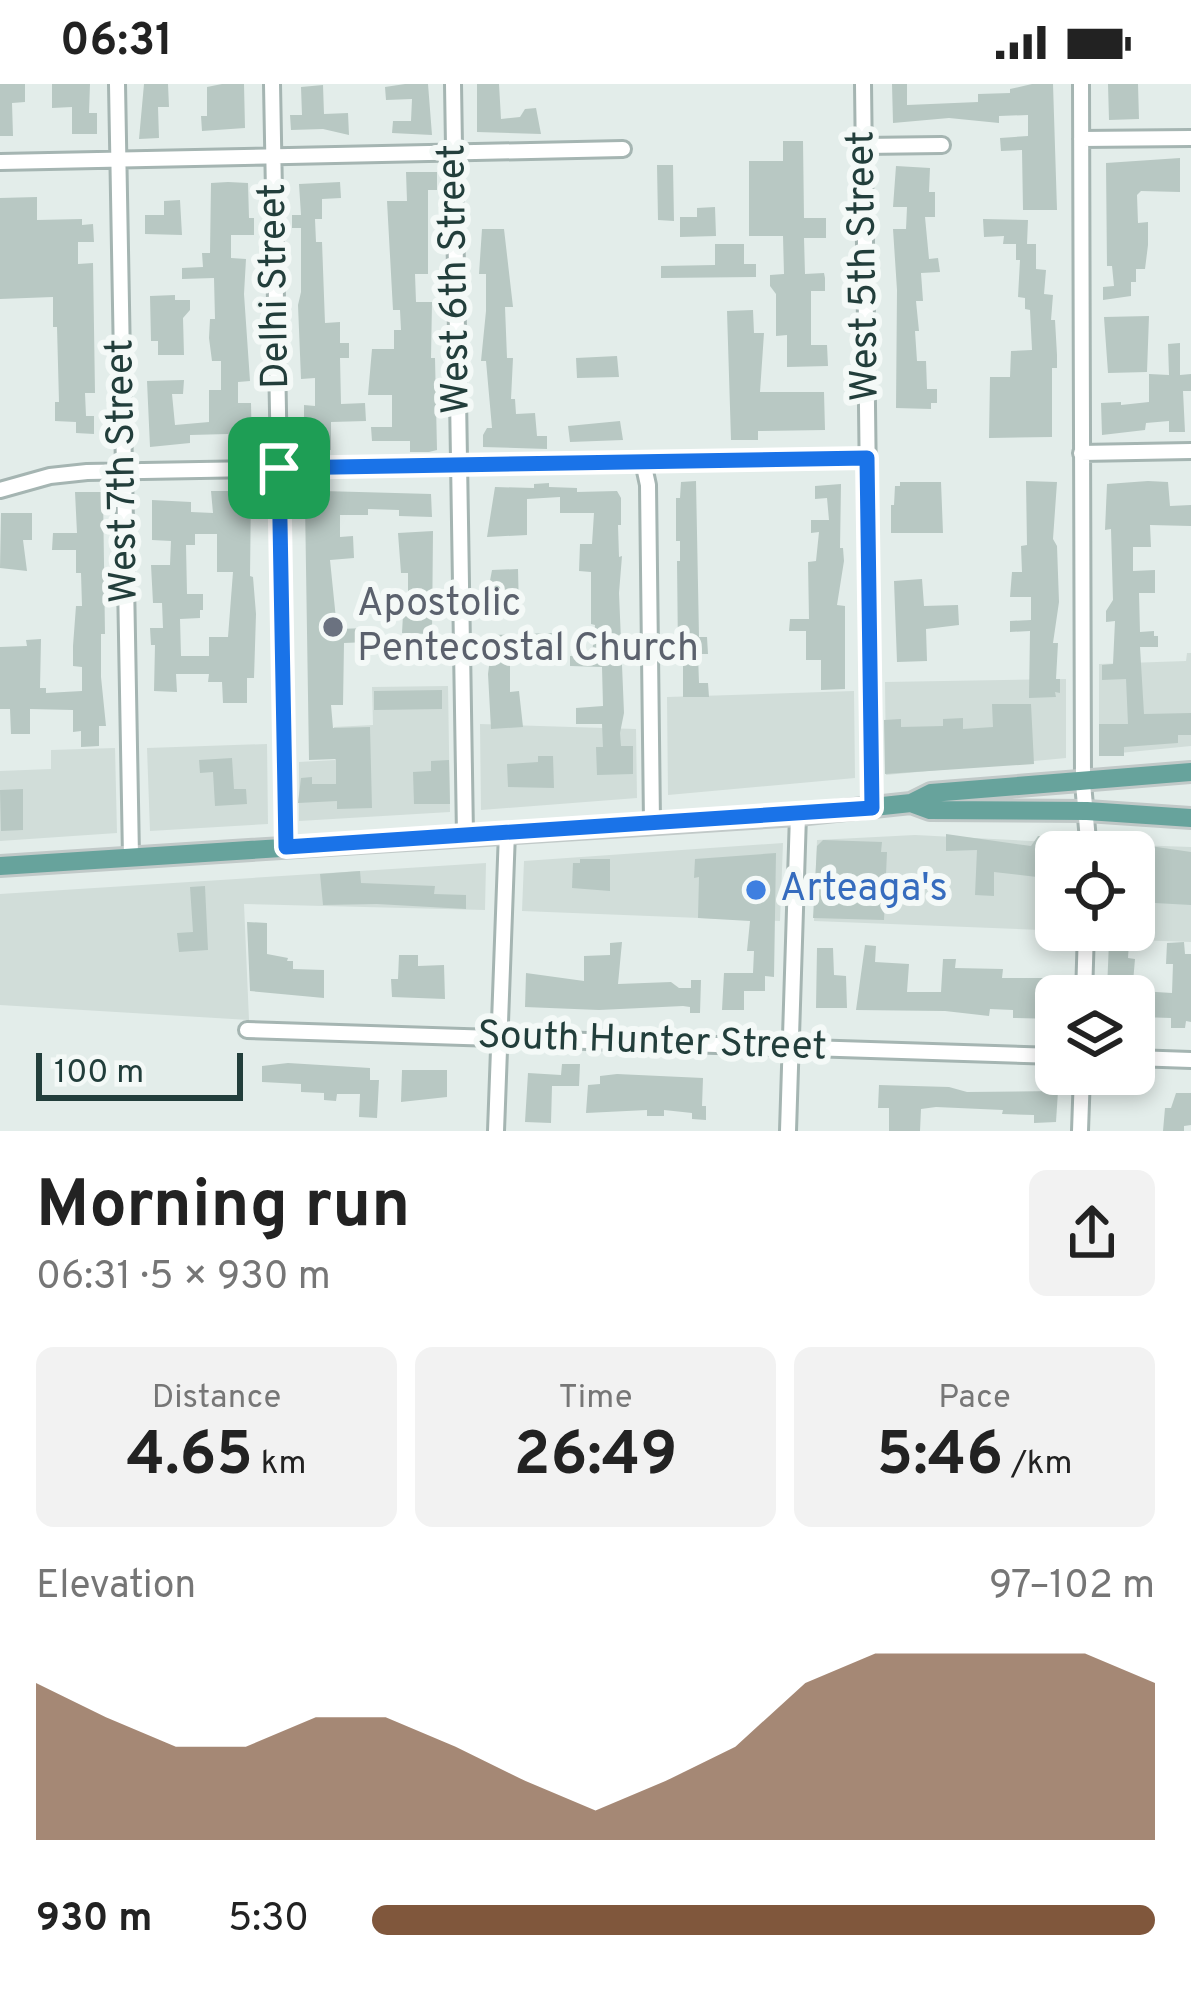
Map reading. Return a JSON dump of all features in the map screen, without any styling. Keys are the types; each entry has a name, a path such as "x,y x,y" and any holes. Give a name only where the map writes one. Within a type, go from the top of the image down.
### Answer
{"main road":[{"path":"1,865 798,815 911,803 931,794 1191,772"},
{"path":"911,803 930,811 1087,811 1191,818"}],"street":[{"name":"West 7th Street","path":"117,84 131,857"},
{"name":"Delhi Street","path":"272,84 286,847"},
{"name":"West 6th Street","path":"453,84 465,835"},
{"name":"West 5th Street","path":"863,84 872,808"},
{"path":"1081,84 1083,783 1088,831"},
{"path":"1081,139 1191,138"},
{"path":"863,146 942,145"},
{"path":"0,162 623,149"},
{"path":"1082,454 1191,452"},
{"path":"0,490 50,476 124,471 867,458"},
{"path":"643,462 652,824"},
{"path":"788,1131 798,815"},
{"path":"496,1131 506,832"},
{"name":"South Hunter Street","path":"248,1030 1035,1055"},
{"path":"1155,1059 1191,1060"},
{"path":"1080,1131 1081,1095"}],"shaded area":[{"path":"1191,653 1191,746 1099,755 1099,664 1186,661"},
{"path":"1066,679 1066,758 886,775 885,682"},
{"path":"448,686 450,812 299,821 299,762 335,760 334,727 373,725 372,687"},
{"path":"854,691 855,778 668,795 667,697"},
{"path":"480,724 636,729 637,798 481,810"},
{"path":"267,744 268,824 150,831 147,748"},
{"path":"115,748 117,833 0,841 0,771 51,769 51,750"},
{"path":"915,835 1035,841 1035,930 814,921 817,840"},
{"path":"783,843 780,921 522,911 524,861"},
{"path":"1155,846 1191,847 1191,942 1155,941"},
{"path":"486,863 485,910 244,904 249,1020 0,1005 0,894"}],"building":[{"path":"0,84 25,84 25,102 12,103 13,136 0,136"},
{"path":"52,84 90,84 89,113 97,113 97,134 72,134 72,107 52,108"},
{"path":"144,84 168,84 169,107 158,107 159,138 139,139"},
{"path":"244,84 245,128 202,131 207,87"},
{"path":"428,84 432,135 392,133 393,121 411,121 412,99 386,100 385,87"},
{"path":"477,84 499,84 501,119 520,117 525,109 536,108 541,134 477,132"},
{"path":"892,84 907,84 907,105 978,102 978,94 1053,84 1057,210 1023,210 1022,150 1001,151 1000,138 1028,136 1028,115 999,116 999,123 949,118 893,123"},
{"path":"1108,84 1138,84 1139,119 1109,120"},
{"path":"323,85 324,114 348,113 349,135 323,129 291,130 290,115 302,115 301,87"},
{"path":"783,141 803,141 804,218 826,218 826,238 804,238 805,274 824,273 825,278 825,291 811,291 811,345 827,345 828,366 787,367 787,335 776,336 776,294 770,286 770,275 784,274 783,236 749,236 749,161 783,161"},
{"path":"1180,158 1180,192 1141,191 1137,195 1138,223 1148,222 1148,245 1145,269 1136,269 1131,296 1103,300 1103,287 1114,286 1112,266 1107,266 1106,163"},
{"path":"657,165 673,165 674,221 658,220"},
{"path":"896,166 930,168 929,192 935,192 935,217 925,217 929,259 938,258 940,272 921,273 923,301 916,301 919,331 915,331 917,361 926,361 927,389 937,389 937,403 931,403 931,409 896,408 893,229 906,229 907,207 893,207"},
{"path":"406,172 437,172 437,190 428,190 428,274 415,274 416,302 432,302 437,450 429,452 410,452 410,441 372,441 371,427 392,427 392,395 368,395 372,349 394,349 394,330 401,330 400,310 393,310 387,201 407,201"},
{"path":"340,182 341,198 322,199 322,219 315,219 316,242 322,242 325,323 340,322 340,343 349,343 349,358 340,358 341,404 365,403 366,421 331,422 331,450 304,450 304,405 315,406 315,378 301,379 301,228 292,228 292,215 301,215 299,184"},
{"path":"211,183 248,183 249,218 254,218 254,235 231,235 231,258 246,259 250,381 238,382 238,403 251,403 252,452 233,451 228,434 190,435 190,443 150,447 147,381 184,380 183,394 172,394 175,425 209,422 209,390 221,390 221,361 212,361 209,338 210,319 215,319 214,278 182,279 182,268 203,267 202,253 210,253"},
{"path":"37,197 37,220 82,219 82,225 93,224 94,242 78,242 78,264 93,263 95,393 85,393 86,416 94,416 94,434 76,433 76,422 55,421 55,402 59,402 53,297 0,299 0,198"},
{"path":"180,200 182,235 145,234 145,215 164,215 164,201"},
{"path":"715,207 716,236 680,237 680,217 697,217 697,208"},
{"path":"983,219 1028,220 1027,244 1036,244 1036,269 1046,270 1044,294 1053,295 1051,320 1055,320 1057,355 1057,368 1052,368 1052,437 989,438 990,377 1010,377 1011,351 1032,350 1030,310 1025,309 1025,298 1018,297 1016,244 1003,244 1004,236 984,237"},
{"path":"482,229 504,229 513,307 505,307 507,358 513,358 511,399 515,399 516,414 535,413 537,436 547,436 547,449 483,447 483,435 492,428 486,361 481,361 486,311 486,274 479,274"},
{"path":"715,244 744,244 744,264 756,264 756,277 661,278 661,266 715,265"},
{"path":"175,295 175,300 190,300 190,310 183,318 184,355 158,355 158,341 151,341 150,296"},
{"path":"753,310 754,333 764,333 760,392 824,392 825,430 758,431 758,440 731,440 727,311"},
{"path":"1149,316 1147,372 1108,373 1104,317"},
{"path":"1180,343 1180,375 1191,374 1191,391 1183,391 1185,432 1169,432 1169,421 1146,423 1145,430 1102,435 1101,403 1149,402 1149,374 1169,375 1168,344"},
{"path":"617,356 619,377 577,378 576,358"},
{"path":"620,421 623,440 570,442 568,426"},
{"path":"696,481 699,637 707,637 708,654 698,654 699,683 708,683 709,697 683,697 676,498 680,498 681,482"},
{"path":"1026,481 1057,482 1053,539 1059,602 1053,643 1058,643 1060,693 1055,692 1056,697 1029,698 1030,631 1010,632 1010,621 1031,620 1031,597 1010,597 1012,572 1022,572 1021,546 1027,545"},
{"path":"900,482 941,482 943,533 891,533 891,505"},
{"path":"1168,482 1170,506 1191,505 1191,526 1150,525 1151,547 1133,547 1133,571 1155,570 1155,593 1139,593 1140,632 1154,631 1158,636 1158,647 1140,647 1144,714 1191,713 1191,735 1178,735 1178,743 1124,747 1124,756 1099,756 1099,724 1128,724 1126,679 1102,680 1102,665 1113,664 1115,621 1106,622 1113,600 1111,529 1105,530 1107,484"},
{"path":"549,483 549,487 577,488 577,492 617,491 621,498 624,713 620,733 621,746 633,746 633,774 597,775 596,747 603,747 602,724 576,724 576,708 603,706 602,667 570,666 570,656 592,655 591,572 579,571 580,544 592,544 594,513 560,513 560,497 527,499 527,535 487,537 495,487 534,488 534,484"},
{"path":"841,484 844,561 837,605 845,606 845,689 821,690 821,660 806,660 806,631 789,631 790,619 809,619 808,562 816,561 819,532 811,533 811,520 829,520 827,498 815,499 815,486"},
{"path":"211,491 251,491 250,576 256,614 254,678 247,678 247,703 223,703 222,682 208,682 209,674 176,674 177,692 154,691 155,645 151,645 150,628 163,628 162,603 153,603 151,565 170,565 171,541 152,540 152,500 191,502 191,512 213,513","holes":["195,534 217,534 217,572 233,572 228,637 209,637 209,656 181,656 180,619 200,618 203,610 203,594 187,594 186,545 195,545"]},
{"path":"323,491 431,494 432,517 368,509 368,515 340,515 340,537 353,536 354,558 330,560 337,629 368,628 368,642 344,643 343,705 331,705 333,728 370,727 372,808 337,809 337,801 298,803 301,778 312,777 312,784 336,784 336,759 309,760 305,503 323,503"},
{"path":"75,492 103,492 101,677 106,726 99,726 99,746 81,747 81,731 73,732 73,710 30,709 30,734 11,734 10,709 0,709 0,647 27,646 26,640 41,639 40,688 46,688 46,693 82,691 82,667 73,666 76,606 82,606 81,573 76,573 76,550 52,550 53,533 77,533"},
{"path":"1,513 32,513 32,540 23,540 27,571 0,568"},
{"path":"433,531 432,634 402,633 403,615 408,615 408,573 401,573 398,533"},
{"path":"518,569 519,611 494,613 489,586 492,570"},
{"path":"922,579 924,606 958,605 959,625 926,629 927,661 897,662 894,581"},
{"path":"552,633 553,653 510,651 510,692 519,691 523,727 491,729 488,674 493,635"},
{"path":"442,690 442,709 374,710 374,691"},
{"path":"992,704 1031,704 1034,764 885,774 884,720 901,719 901,727 943,726 943,719 963,718 963,729 993,727"},
{"path":"538,756 553,756 554,788 508,787 507,764 538,762"},
{"path":"232,758 234,789 246,789 247,804 215,806 213,772 200,773 199,760"},
{"path":"449,760 450,804 414,804 413,772 431,771 431,761"},
{"path":"23,789 23,830 1,831 0,790"},
{"path":"946,834 1031,846 1035,840 1035,877 994,872 994,896 975,895 977,850 946,851"},
{"path":"823,840 882,842 881,852 887,852 884,920 813,918 817,846"},
{"path":"1155,847 1191,852 1191,905 1155,903"},
{"path":"776,853 774,977 765,976 765,991 744,991 744,1010 722,1010 724,973 753,973 754,951 747,951 750,921 698,918 695,859"},
{"path":"610,859 610,891 572,888 573,863"},
{"path":"360,871 361,883 435,886 434,894 466,895 466,909 323,905 320,874"},
{"path":"205,886 208,950 179,952 177,933 193,932 190,887"},
{"path":"247,922 267,923 267,954 288,958 293,969 324,970 324,998 250,991"},
{"path":"622,942 618,984 671,982 691,988 691,980 701,980 700,1013 690,1013 690,1007 683,1006 525,1007 526,973 584,981 584,956 610,955 610,943"},
{"path":"1184,942 1185,954 1191,954 1191,1022 1186,1021 1185,1028 1171,1028 1171,1018 1155,1017 1155,992 1172,993 1173,964 1166,964 1167,943"},
{"path":"865,945 876,946 875,962 909,964 907,992 941,992 943,959 956,959 955,968 1003,969 1002,978 1035,978 1035,1019 1013,1018 1013,1010 990,1009 989,1016 856,1010"},
{"path":"817,948 833,948 834,975 846,976 847,1008 816,1008"},
{"path":"1109,951 1128,951 1128,958 1135,959 1134,975 1108,975"},
{"path":"399,955 418,955 418,966 444,965 445,999 392,997 391,979 398,979"},
{"path":"562,1064 580,1064 579,1086 552,1086 551,1123 525,1122 528,1073 561,1075"},
{"path":"262,1066 370,1068 370,1080 379,1080 377,1118 359,1117 360,1094 337,1094 336,1101 324,1100 324,1093 301,1092 301,1084 262,1082"},
{"path":"402,1070 447,1070 447,1097 401,1102"},
{"path":"600,1076 703,1078 706,1120 664,1110 664,1116 647,1116 647,1110 586,1113 588,1085 600,1084"},
{"path":"879,1085 1058,1095 1056,1122 1034,1123 1034,1115 1002,1114 1003,1110 936,1107 921,1109 920,1131 889,1131 889,1108 878,1108"},
{"path":"1176,1093 1191,1093 1191,1125 1184,1126 1184,1131 1163,1131 1165,1108 1171,1108"}],"place":[{"name":"Apostolic Pentecostal Church","path":"333,627"},
{"name":"Arteaga's","path":"756,890"}],"route":[{"path":"867,458 872,808 286,847 279,468 867,458"}]}
